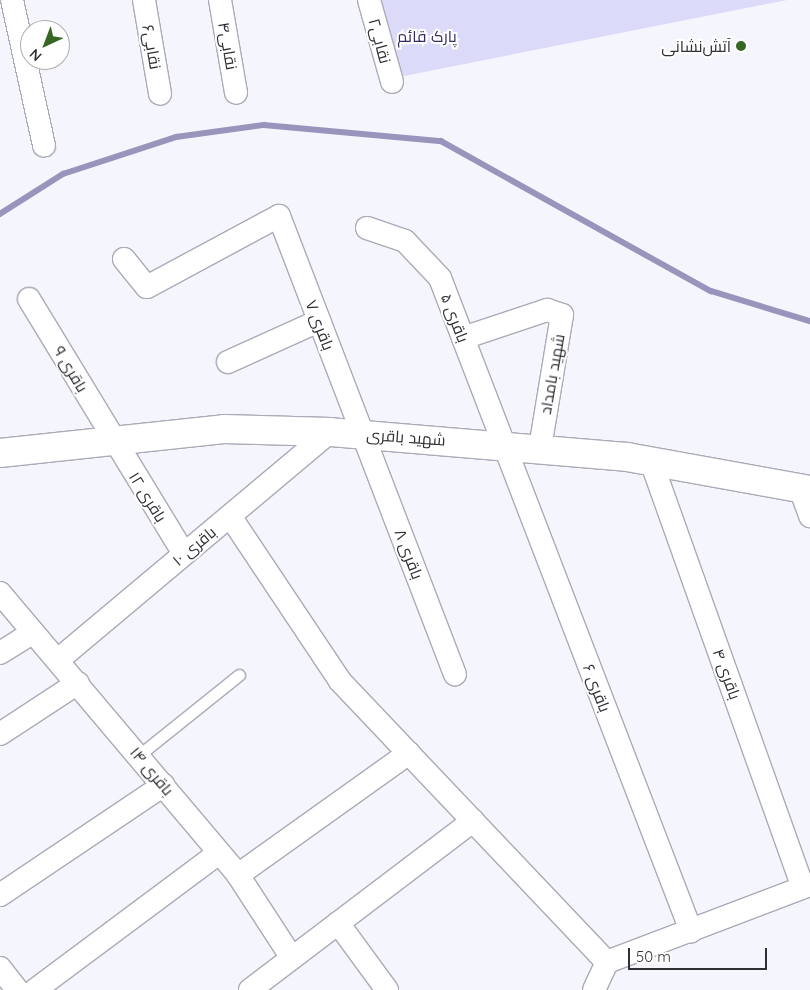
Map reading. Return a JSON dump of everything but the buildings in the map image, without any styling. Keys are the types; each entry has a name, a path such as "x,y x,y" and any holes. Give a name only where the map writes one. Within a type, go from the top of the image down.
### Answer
{"street":[{"path":"12,0 44,146"},
{"name":"نقابی۶","path":"144,0 160,94"},
{"name":"نقابی۴","path":"220,0 236,93"},
{"name":"نقابی۲","path":"369,0 392,82"},
{"name":"باقری ۷","path":"124,260 147,287 279,216 362,434"},
{"name":"باقری ۵","path":"367,228 405,241 440,278 503,444"},
{"name":"باقری ۹","path":"29,299 113,440"},
{"name":"شهید بامداد","path":"463,338 547,310 562,315 540,448"},
{"path":"228,362 319,321"},
{"name":"شهید باقری","path":"0,453 224,429 330,432 503,444 651,461 805,489"},
{"name":"باقری ۱۰","path":"58,660 330,432"},
{"name":"باقری ۸","path":"362,434 455,674"},
{"name":"باقری ۱۲","path":"113,440 184,554"},
{"name":"باقری ۶","path":"503,444 691,931"},
{"name":"باقری ۴","path":"651,461 807,886"},
{"path":"805,489 810,516"},
{"path":"230,516 340,681 473,821 597,981 691,931 807,886"},
{"name":"باقری ۱۴","path":"0,593 139,755 238,875 292,958"},
{"path":"0,653 34,632"},
{"path":"0,734 78,683"},
{"path":"238,875 409,753"},
{"path":"0,895 164,785"},
{"path":"250,990 473,821"},
{"path":"35,990 220,853"},
{"path":"338,923 387,990"},
{"path":"0,968 17,990"}],"lane":[{"path":"139,755 239,675"}],"green space":[{"name":"پارک قائم","path":"379,0 787,0 399,77"}],"waterway":[{"path":"0,214 63,174 176,137 264,125 441,141 711,291 810,321"}],"place":[{"name":"آتش‌نشانی","path":"741,46"}]}
